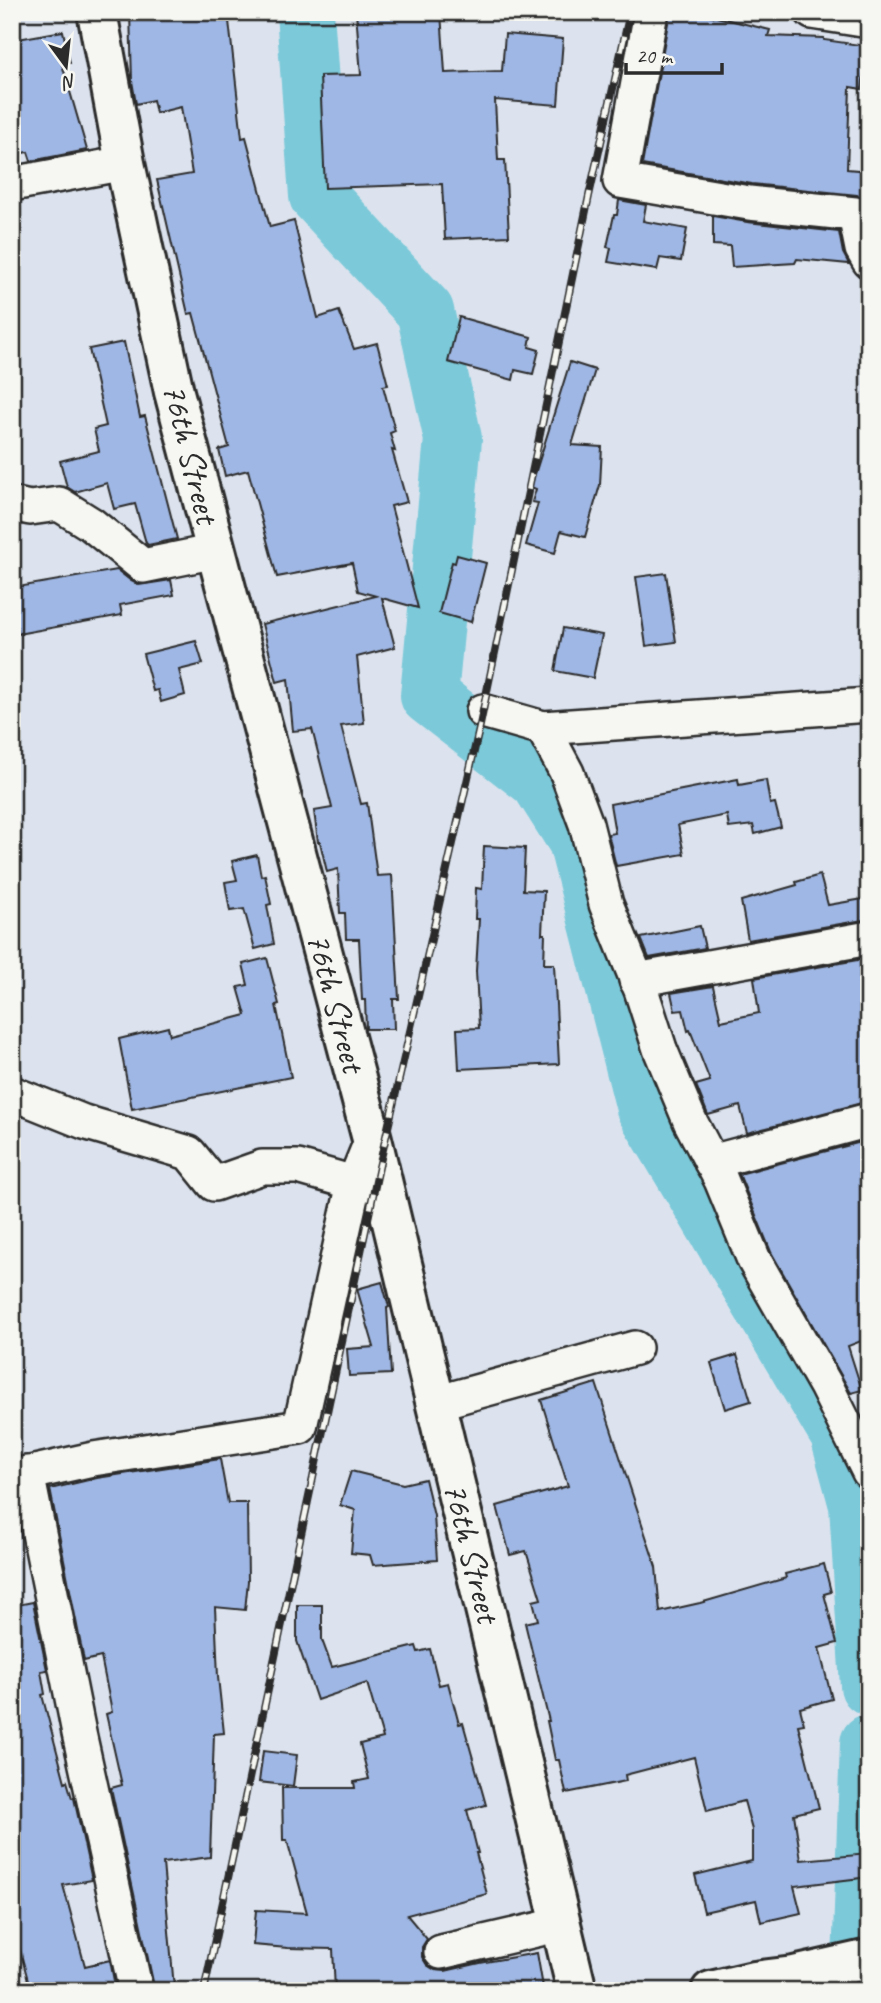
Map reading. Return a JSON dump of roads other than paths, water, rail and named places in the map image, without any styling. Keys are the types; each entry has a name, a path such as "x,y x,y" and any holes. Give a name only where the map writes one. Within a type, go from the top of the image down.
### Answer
{"street":[{"name":"76th Street","path":"97,12 125,163 174,392 372,1139 577,1991"},
{"path":"651,12 620,181 749,203 855,214 862,248 869,261"},
{"path":"812,12 869,21"},
{"path":"12,184 125,163"},
{"path":"12,504 30,508 59,504 91,524 143,566 216,551"},
{"path":"483,711 543,728 869,705"},
{"path":"543,728 567,773 586,824 606,904 690,1121 721,1180 754,1259 826,1386 869,1472"},
{"path":"636,979 869,938"},
{"path":"12,1093 84,1122 190,1153 214,1184 262,1167 298,1167 354,1183"},
{"path":"711,1161 869,1120"},
{"path":"136,1991 20,1475 93,1459 300,1427 354,1183 372,1139"},
{"path":"436,1403 635,1348"},
{"path":"441,1952 562,1924"},
{"path":"711,1991 868,1959"}],"waterway":[{"path":"305,12 318,196 425,311 453,439 429,696 539,781 577,841 645,1108 839,1435 858,1505 869,1686"},
{"path":"860,1991 869,1743"}],"railway":[{"path":"204,1991 379,1167 480,725 589,196 630,12"}]}
